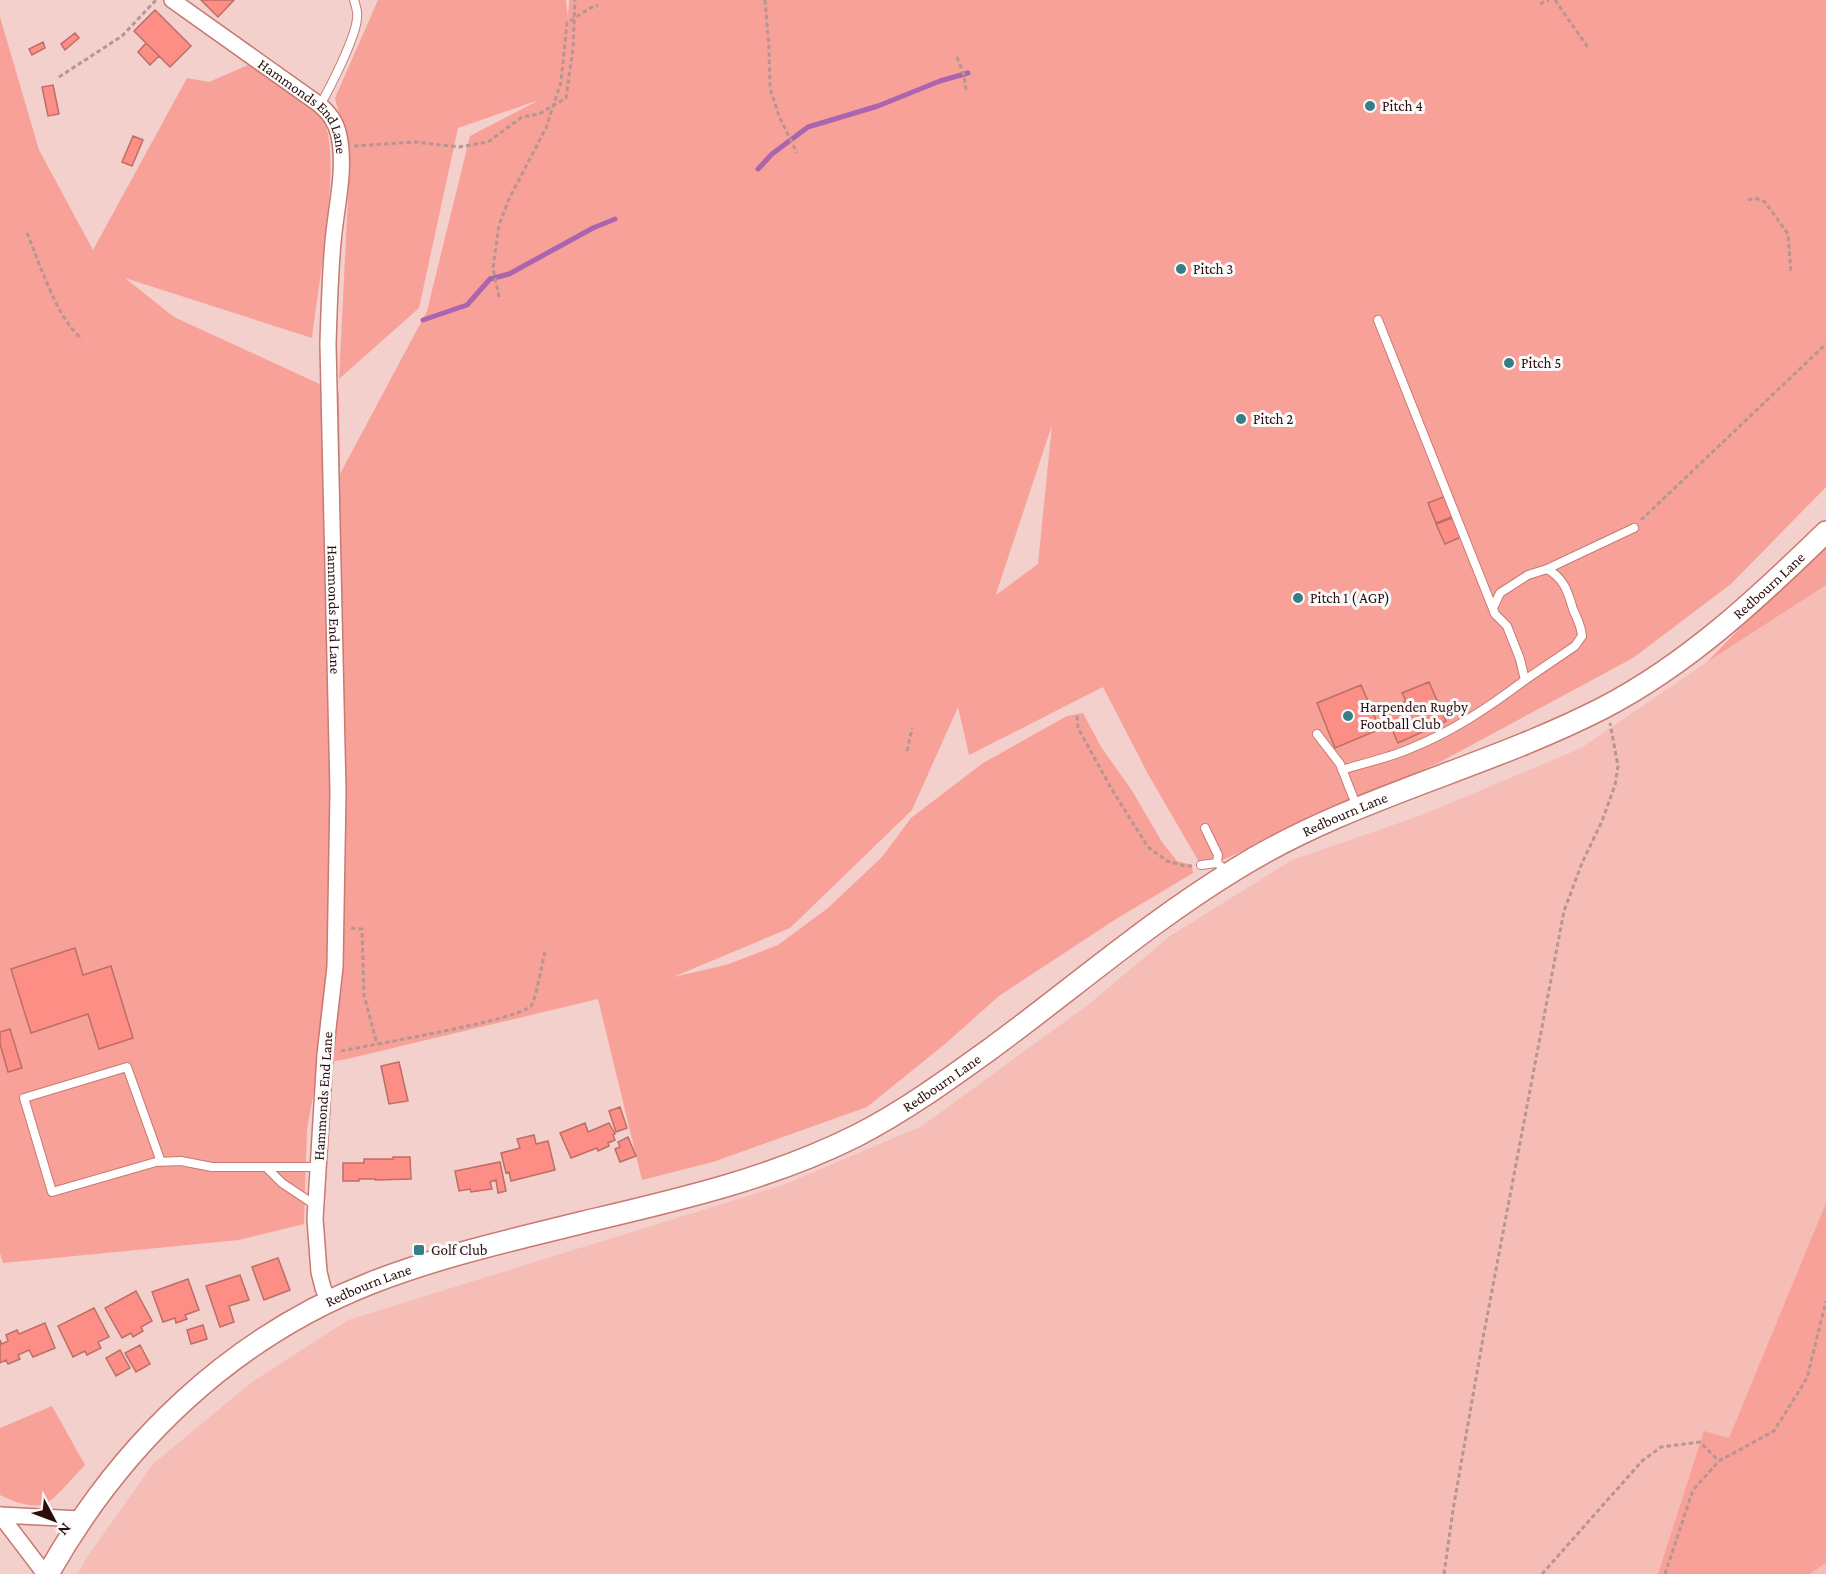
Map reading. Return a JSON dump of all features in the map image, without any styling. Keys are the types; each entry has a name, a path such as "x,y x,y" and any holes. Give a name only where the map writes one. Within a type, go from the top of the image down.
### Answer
{"main road":[{"name":"Redbourn Lane","path":"46,1574 80,1519 112,1476 150,1433 216,1372 268,1335 329,1301 446,1257 723,1187 787,1167 855,1137 896,1114 948,1080 1145,931 1223,868 1357,808 1564,727 1650,681 1685,658 1743,610 1826,531"}],"street":[{"name":"Hammonds End Lane","path":"172,0 320,105 335,124 341,147 329,296 330,486 338,792 335,967 325,1055 315,1205 319,1272 329,1301"},
{"path":"0,1515 80,1519"},
{"path":"0,1515 46,1574"}],"lane":[{"path":"320,105 330,89 352,36 357,20 354,0"},
{"path":"1378,320 1493,608 1507,626 1520,659 1525,680"},
{"path":"1493,608 1500,592 1528,575 1548,569 1634,528"},
{"path":"1342,770 1408,750 1448,732 1491,706 1575,646 1582,636 1581,625 1563,582 1548,569"},
{"path":"1317,734 1325,742 1342,770 1357,808"},
{"path":"1201,866 1223,868 1204,828"},
{"path":"160,1162 127,1067 24,1098 52,1191 160,1162 181,1161 212,1167 317,1167"},
{"path":"267,1168 282,1183 315,1205"}],"path":[{"path":"59,77 122,36 156,0"},
{"path":"341,147 415,142 459,147 488,142 522,117 539,114 566,98 573,48 575,0"},
{"path":"765,0 770,48 770,88 779,116 797,153"},
{"path":"1540,4 1549,0"},
{"path":"1555,0 1589,49"},
{"path":"499,297 494,274 494,251 499,225 509,199 546,128 554,105 561,82 567,23 598,5"},
{"path":"957,57 964,75 966,90"},
{"path":"1748,200 1755,198 1765,202 1788,234 1791,273"},
{"path":"27,233 64,318 73,332 82,339"},
{"path":"1634,528 1826,345"},
{"path":"1444,1574 1481,1349 1564,911 1615,785 1618,766 1607,706"},
{"path":"1077,716 1078,728 1111,788 1148,847 1167,861 1185,866 1201,866"},
{"path":"907,751 912,728"},
{"path":"346,928 362,929 364,995 377,1044"},
{"path":"325,1055 523,1012 532,1005 545,952"},
{"path":"1665,1574 1693,1490 1719,1461 1774,1431 1807,1378 1826,1300"},
{"path":"1542,1574 1642,1461 1661,1447 1700,1443 1719,1461"}],"shaded area":[{"path":"378,0 566,0 568,19 569,0 1826,0 1826,487 1731,584 1633,658 1440,762 1203,869 1148,774 1103,687 969,755 958,707 912,810 790,928 673,977 726,965 778,945 828,908 882,857 911,818 983,763 1067,716 1083,713 1101,747 1131,789 1162,842 1177,861 1192,865 1193,873 1116,919 999,996 945,1044 867,1107 713,1162 642,1180 598,999 319,1064 307,1129 304,1224 239,1240 3,1263 0,1253 0,17 39,150 93,250 187,78 209,82 248,65 299,96 323,119 328,137 330,192 312,338 125,278 174,317 339,393 340,474 427,311 470,136 539,100 458,128 419,308 339,379 350,158 335,98","holes":["1052,425 1038,564 996,595"]},
{"path":"1826,541 1826,1574 78,1574 85,1560 153,1464 252,1382 348,1320 783,1185 922,1126 1089,1004 1170,936 1292,860 1422,815 1581,748 1707,662"},
{"path":"1826,541 1826,585 1707,662"},
{"path":"1826,1203 1826,1564 1810,1574 1658,1574 1704,1431 1729,1438"},
{"path":"52,1406 85,1465 56,1496 42,1505 23,1504 0,1495 0,1428"}],"building":[{"path":"201,0 234,0 218,17"},
{"path":"155,10 191,46 170,67 134,31"},
{"path":"75,33 79,38 65,50 61,44"},
{"path":"43,42 45,48 32,55 29,49"},
{"path":"146,43 159,56 150,65 138,52"},
{"path":"53,85 59,114 48,116 42,87"},
{"path":"133,136 143,140 132,166 122,162"},
{"path":"1446,496 1454,516 1436,523 1428,503"},
{"path":"1455,517 1463,536 1445,544 1436,524"},
{"path":"1429,682 1446,721 1398,743 1384,711 1406,701 1402,693"},
{"name":"Harpenden Rugby Football Club","path":"1361,685 1380,729 1335,748 1317,703"},
{"path":"75,948 83,975 111,966 133,1038 99,1049 88,1014 31,1033 11,969"},
{"path":"10,1029 22,1068 8,1072 0,1044 0,1032"},
{"path":"399,1062 408,1101 389,1104 381,1066"},
{"path":"620,1107 627,1128 616,1132 609,1111"},
{"path":"585,1123 588,1132 609,1123 615,1134 613,1135 615,1140 598,1151 597,1148 571,1158 560,1133"},
{"path":"534,1135 536,1144 548,1141 555,1170 511,1181 509,1172 506,1173 501,1153 520,1148 517,1139"},
{"path":"628,1137 636,1156 620,1162 615,1149 620,1147 618,1142"},
{"path":"393,1157 410,1157 411,1179 343,1181 343,1163 364,1163 364,1159 393,1159"},
{"path":"500,1162 506,1191 498,1193 496,1180 490,1182 492,1189 459,1191 455,1171"},
{"path":"278,1258 290,1290 264,1300 252,1267"},
{"path":"240,1275 249,1300 229,1306 234,1322 220,1327 206,1286"},
{"path":"188,1279 199,1310 185,1315 187,1319 176,1323 175,1318 163,1322 152,1292"},
{"path":"136,1291 152,1321 141,1327 143,1331 133,1337 131,1333 122,1338 105,1308"},
{"path":"94,1308 109,1337 98,1342 101,1348 87,1355 85,1351 73,1357 58,1326"},
{"path":"45,1323 55,1348 33,1357 29,1350 18,1355 20,1359 8,1364 6,1360 0,1363 0,1340 2,1344 8,1341 6,1335 17,1330 19,1334"},
{"path":"203,1325 207,1339 191,1344 187,1330"},
{"path":"140,1345 150,1364 136,1372 125,1353"},
{"path":"120,1350 130,1368 116,1376 106,1358"}],"waterway":[{"path":"758,169 772,154 808,127 878,106 940,81 968,73"},
{"path":"423,320 467,305 490,279 509,274 593,228 615,219"}],"place":[{"name":"Pitch 4","path":"1370,106"},
{"name":"Pitch 3","path":"1181,269"},
{"name":"Pitch 5","path":"1509,363"},
{"name":"Pitch 2","path":"1241,419"},
{"name":"Pitch 1 ( AGP)","path":"1298,598"},
{"name":"Harpenden Rugby Football Club","path":"1348,716"},
{"name":"Golf Club","path":"419,1250"}]}
